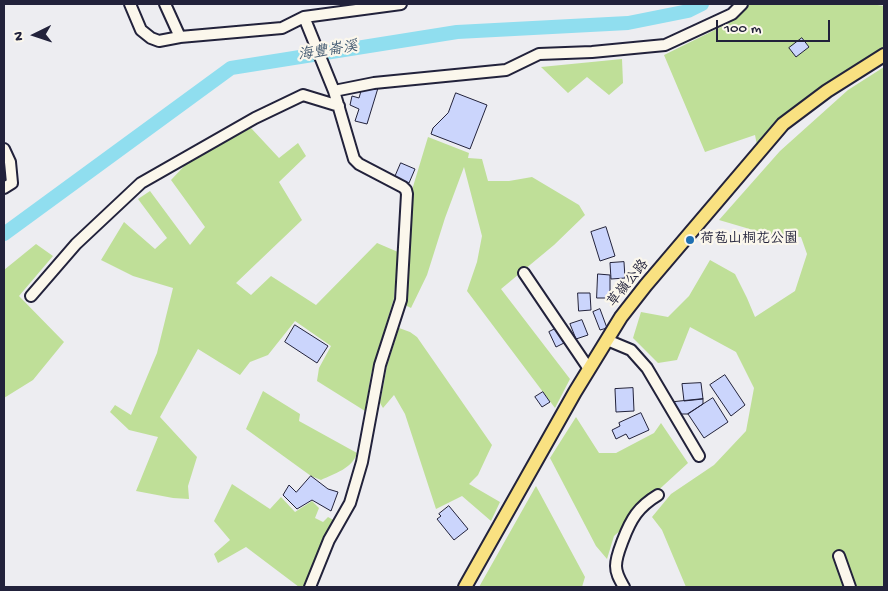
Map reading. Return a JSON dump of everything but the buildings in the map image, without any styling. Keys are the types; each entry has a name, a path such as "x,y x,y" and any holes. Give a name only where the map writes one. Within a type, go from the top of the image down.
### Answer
{"main road":[{"name":"草嶺公路","path":"465,587 621,316 783,124 827,91 884,55"}],"street":[{"path":"130,4 141,30 151,38 159,41 180,37 282,28 304,17 350,7 401,4"},
{"path":"165,4 180,37"},
{"path":"334,91 374,83 506,70 539,54 592,52 665,45 732,14 742,4"},
{"path":"304,17 334,91 354,159 359,164 406,190 401,300 380,365 362,462 350,503 329,540 310,587"},
{"path":"31,296 76,244 140,183 255,118 303,95 339,106"},
{"path":"4,149 10,162 12,183 4,188"},
{"path":"524,273 589,369"},
{"path":"606,340 631,350 647,368 699,456"},
{"path":"624,587 618,577 616,566 619,549 631,519 646,502 658,495"},
{"path":"839,556 850,587"}],"green space":[{"path":"749,4 871,4 884,6 884,50 780,117 757,145 755,135 705,152 664,55 731,22"},
{"path":"622,59 623,83 609,95 587,77 568,93 541,67"},
{"path":"884,67 884,587 686,587 662,530 652,517 671,494 714,465 746,431 754,388 736,352 690,327 677,360 658,363 633,338 641,312 668,317 689,296 710,260 735,274 755,317 795,291 807,254 801,237 770,235 719,220 780,151 848,90"},
{"path":"251,128 279,158 298,143 306,156 279,182 302,220 236,283 251,295 271,276 316,305 377,243 398,252 394,298 371,374 365,411 317,381 319,368 331,346 295,321 268,355 250,362 240,375 198,349 160,417 197,457 188,486 189,499 136,491 158,437 129,430 110,412 115,405 131,415 157,353 173,288 133,276 101,260 124,222 155,249 167,238 138,199 150,191 190,245 205,227 171,180 188,162"},
{"path":"428,137 469,153 468,158 482,159 488,181 509,181 532,177 579,205 585,215 554,245 501,289 570,379 555,408 467,291 477,262 482,236 464,167 427,275 411,308 405,305 412,190"},
{"path":"36,244 53,256 19,296 64,342 33,380 4,398 4,270"},
{"path":"399,328 417,337 492,445 478,475 469,484 500,502 491,521 462,496 436,509 405,414 394,395 383,408 380,403 387,366"},
{"path":"263,391 300,414 299,421 357,453 352,463 321,480 311,476 246,429"},
{"path":"576,417 599,453 616,453 654,433 661,423 688,463 640,507 629,523 614,536 607,559 596,546 550,458"},
{"path":"232,484 270,509 281,497 295,512 312,501 319,508 315,518 323,522 328,517 335,521 325,537 305,587 299,587 246,547 218,563 214,554 230,540 214,521"},
{"path":"536,486 585,577 582,587 479,587"}],"waterway":[{"name":"海豐崙溪","path":"4,234 231,68 457,32 628,23 688,11 702,4"}],"place":[{"name":"荷苞山桐花公園","path":"690,240"}]}
